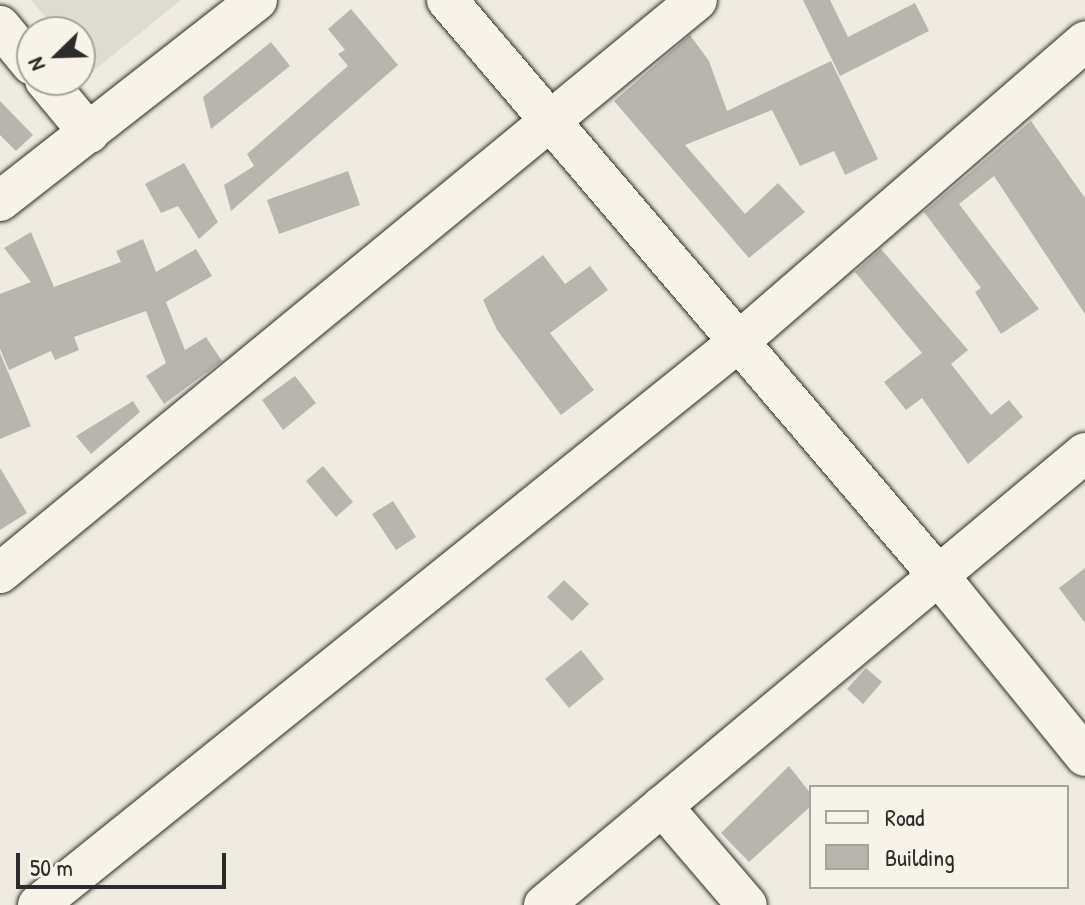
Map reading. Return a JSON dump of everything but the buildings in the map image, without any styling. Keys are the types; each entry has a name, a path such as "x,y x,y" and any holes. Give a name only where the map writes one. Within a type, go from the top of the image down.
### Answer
{"street":[{"path":"0,201 257,0"},
{"path":"447,0 736,344 938,575 1085,756"},
{"path":"0,573 553,123 697,0"},
{"path":"0,26 16,46"},
{"path":"38,905 736,344 1085,42"},
{"path":"58,96 89,133"},
{"path":"544,905 1085,453"},
{"path":"662,806 747,905"}],"shaded area":[{"path":"31,0 181,0 96,69 96,16 44,16"}]}
